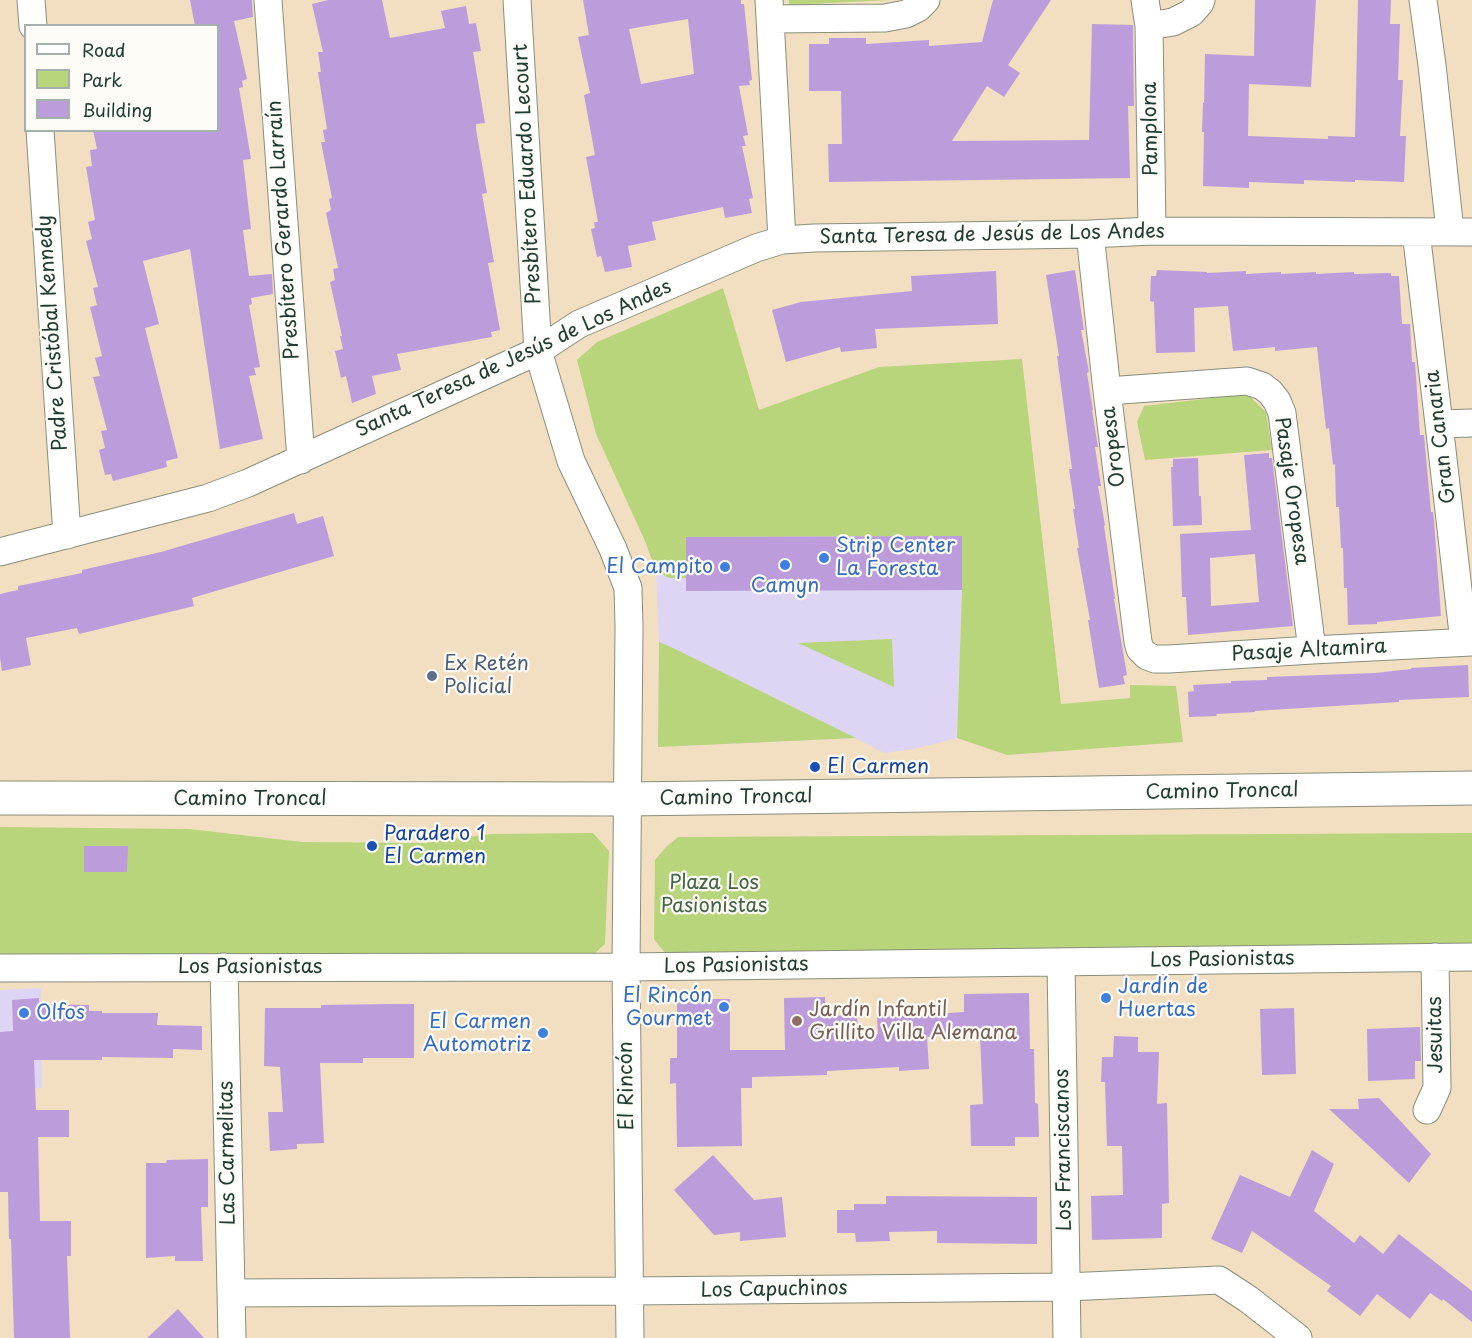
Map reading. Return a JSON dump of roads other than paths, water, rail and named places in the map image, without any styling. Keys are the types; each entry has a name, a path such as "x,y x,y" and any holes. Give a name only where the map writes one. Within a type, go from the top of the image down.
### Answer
{"main road":[{"name":"Camino Troncal","path":"0,798 627,799 1472,788"}],"street":[{"path":"31,0 33,24"},
{"name":"Presbítero Gerardo Larraín","path":"268,0 301,460"},
{"name":"Presbítero Eduardo Lecourt","path":"517,0 538,351 571,461 613,549 628,588 627,799"},
{"path":"782,240 769,10 885,18 906,14 918,8 926,0"},
{"name":"Pamplona","path":"1145,0 1149,26 1152,231"},
{"path":"1149,26 1173,22 1191,13 1201,0"},
{"path":"1424,0 1432,65 1461,232"},
{"name":"Padre Cristóbal Kennedy","path":"40,132 67,535"},
{"name":"Santa Teresa de Jesús de Los Andes","path":"0,552 208,498 248,483 538,351 579,324 756,248 782,240 1152,231 1461,232"},
{"name":"Gran Canaria","path":"1416,232 1468,642"},
{"name":"Oropesa","path":"1090,234 1138,642 1140,649 1147,656"},
{"name":"Pasaje Oropesa","path":"1107,391 1247,381 1262,386 1270,392 1282,413 1312,650"},
{"path":"1439,424 1472,423"},
{"name":"Pasaje Altamira","path":"1147,656 1155,659 1169,659 1468,642"},
{"name":"El Rincón","path":"627,799 626,967 630,1338"},
{"name":"Jesuitas","path":"1427,1110 1437,1088 1436,957"},
{"name":"Los Pasionistas","path":"0,968 626,967 1472,957"},
{"name":"Los Franciscanos","path":"1061,963 1067,1338"},
{"name":"Las Carmelitas","path":"225,967 232,1338"},
{"name":"Los Capuchinos","path":"231,1293 629,1292 1067,1287 1219,1280 1248,1299 1298,1338"}],"place":[{"name":"Strip Center La Foresta","path":"824,558"},
{"name":"Camyn","path":"785,565"},
{"name":"El Campito","path":"725,567"},
{"name":"Ex Retén Policial","path":"432,676"},
{"name":"El Carmen","path":"815,767"},
{"name":"Paradero 1 El Carmen","path":"372,846"},
{"name":"Jardín de Huertas","path":"1106,998"},
{"name":"El Rincón Gourmet","path":"724,1007"},
{"name":"Olfos","path":"24,1013"},
{"name":"Jardín Infantil Grillito Villa Alemana","path":"797,1021"},
{"name":"El Carmen Automotriz","path":"543,1033"}],"park label":[{"name":"Plaza Los Pasionistas","path":"714,894"}]}
